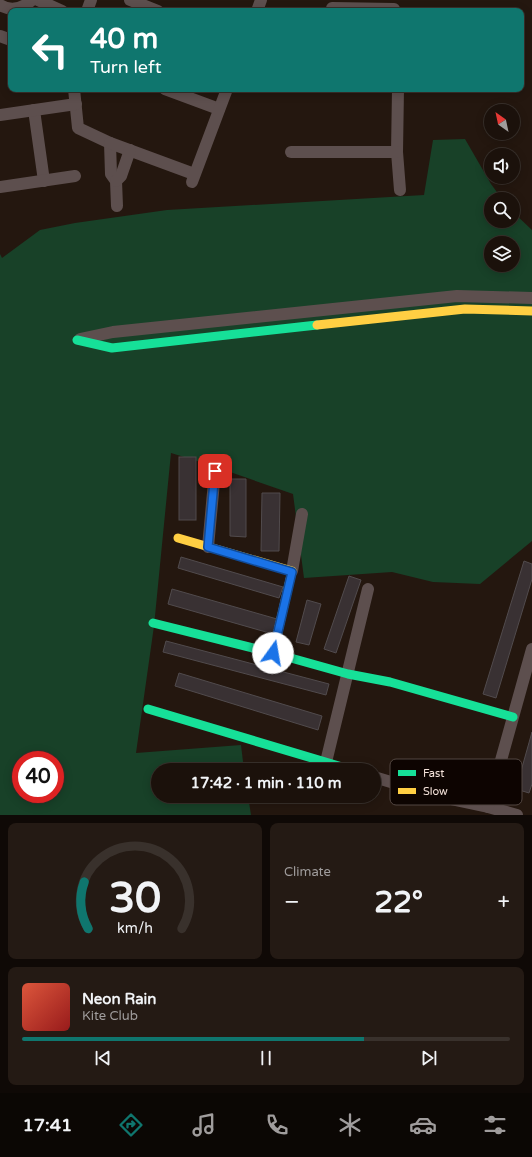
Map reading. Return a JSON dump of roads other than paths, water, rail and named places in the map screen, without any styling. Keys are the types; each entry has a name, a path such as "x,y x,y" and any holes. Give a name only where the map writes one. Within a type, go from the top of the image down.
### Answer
{"street":[{"path":"18,8 25,6 32,0"},
{"path":"38,0 55,8"},
{"path":"130,0 150,8"},
{"path":"0,5 10,8"},
{"path":"333,6 394,7"},
{"path":"74,92 78,128 193,178 226,92"},
{"path":"173,92 219,109"},
{"path":"398,92 398,152 400,190"},
{"path":"0,115 76,104"},
{"path":"34,110 44,181"},
{"path":"110,143 111,174 116,181 117,206"},
{"path":"116,181 121,176 130,150"},
{"path":"291,152 398,152"},
{"path":"0,187 75,176"},
{"path":"77,340 113,332 457,296 532,298"},
{"path":"77,340 112,348 465,309 532,311"},
{"path":"208,547 215,471"},
{"path":"273,653 292,572 302,514"},
{"path":"178,538 292,572"},
{"path":"326,762 368,589"},
{"path":"153,622 348,674 390,682 513,717"},
{"path":"501,759 532,649"},
{"path":"148,708 329,763"},
{"path":"479,805 517,815"}]}
